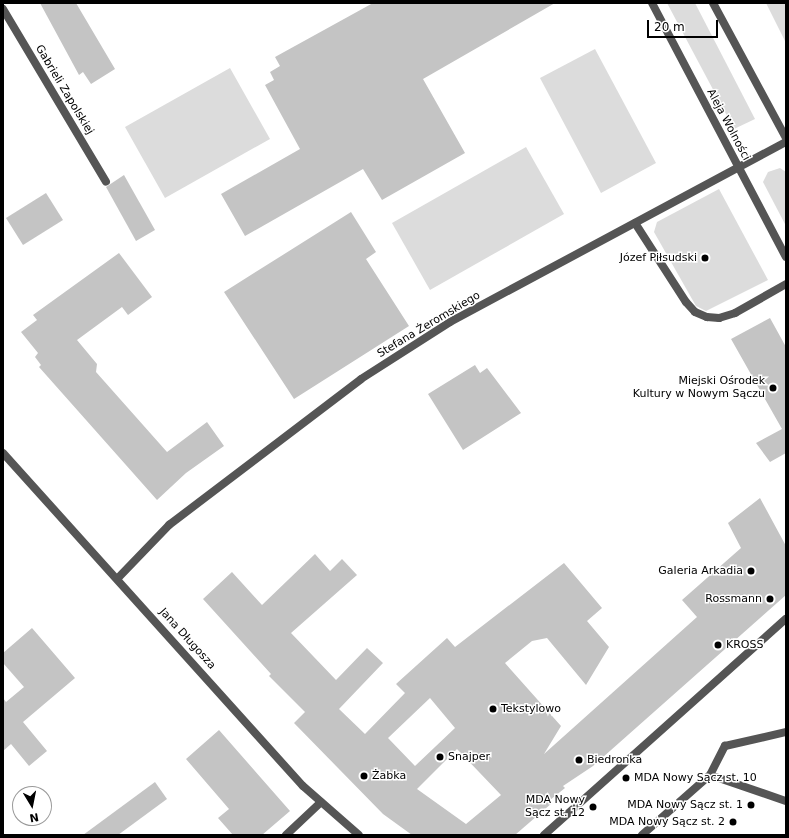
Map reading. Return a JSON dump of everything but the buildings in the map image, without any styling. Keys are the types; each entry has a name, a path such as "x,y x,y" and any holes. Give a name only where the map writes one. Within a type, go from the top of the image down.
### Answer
{"street":[{"name":"Aleja Wolności","path":"652,3 786,257"},
{"path":"713,3 786,138"},
{"name":"Gabrieli Zapolskiej","path":"3,8 106,182"},
{"name":"Stefana Żeromskiego","path":"118,578 169,525 361,379 450,322 635,222 739,170 786,142"},
{"path":"635,222 686,302 695,312 707,317 719,318 735,312 786,284"},
{"name":"Jana Długosza","path":"3,453 118,578 303,786 359,835"},
{"path":"544,835 786,619"},
{"path":"642,835 710,775 725,746 786,732"},
{"path":"710,775 786,801"},
{"path":"286,835 321,802"}],"shaded area":[{"path":"667,3 695,3 755,119 734,129"},
{"path":"766,3 786,3 786,43"},
{"path":"595,49 656,163 601,193 540,78"},
{"path":"230,68 270,139 165,198 125,127"},
{"path":"526,147 564,214 430,290 392,223"},
{"path":"780,168 786,172 786,226 763,182 768,172"},
{"path":"719,189 768,280 706,311 696,306 654,232 657,222"}],"place":[{"name":"Józef Piłsudski","path":"705,258"},
{"name":"Miejski Ośrodek Kultury w Nowym Sączu","path":"773,388"},
{"name":"Galeria Arkadia","path":"751,571"},
{"name":"Rossmann","path":"770,599"},
{"name":"KROSS","path":"718,645"},
{"name":"Tekstylowo","path":"493,709"},
{"name":"Snajper","path":"440,757"},
{"name":"Biedronka","path":"579,760"},
{"name":"Żabka","path":"364,776"},
{"name":"MDA Nowy Sącz st. 10","path":"626,778"},
{"name":"MDA Nowy Sącz st. 1","path":"751,805"},
{"name":"MDA Nowy Sącz st. 12","path":"593,807"},
{"name":"MDA Nowy Sącz st. 2","path":"733,822"}]}
